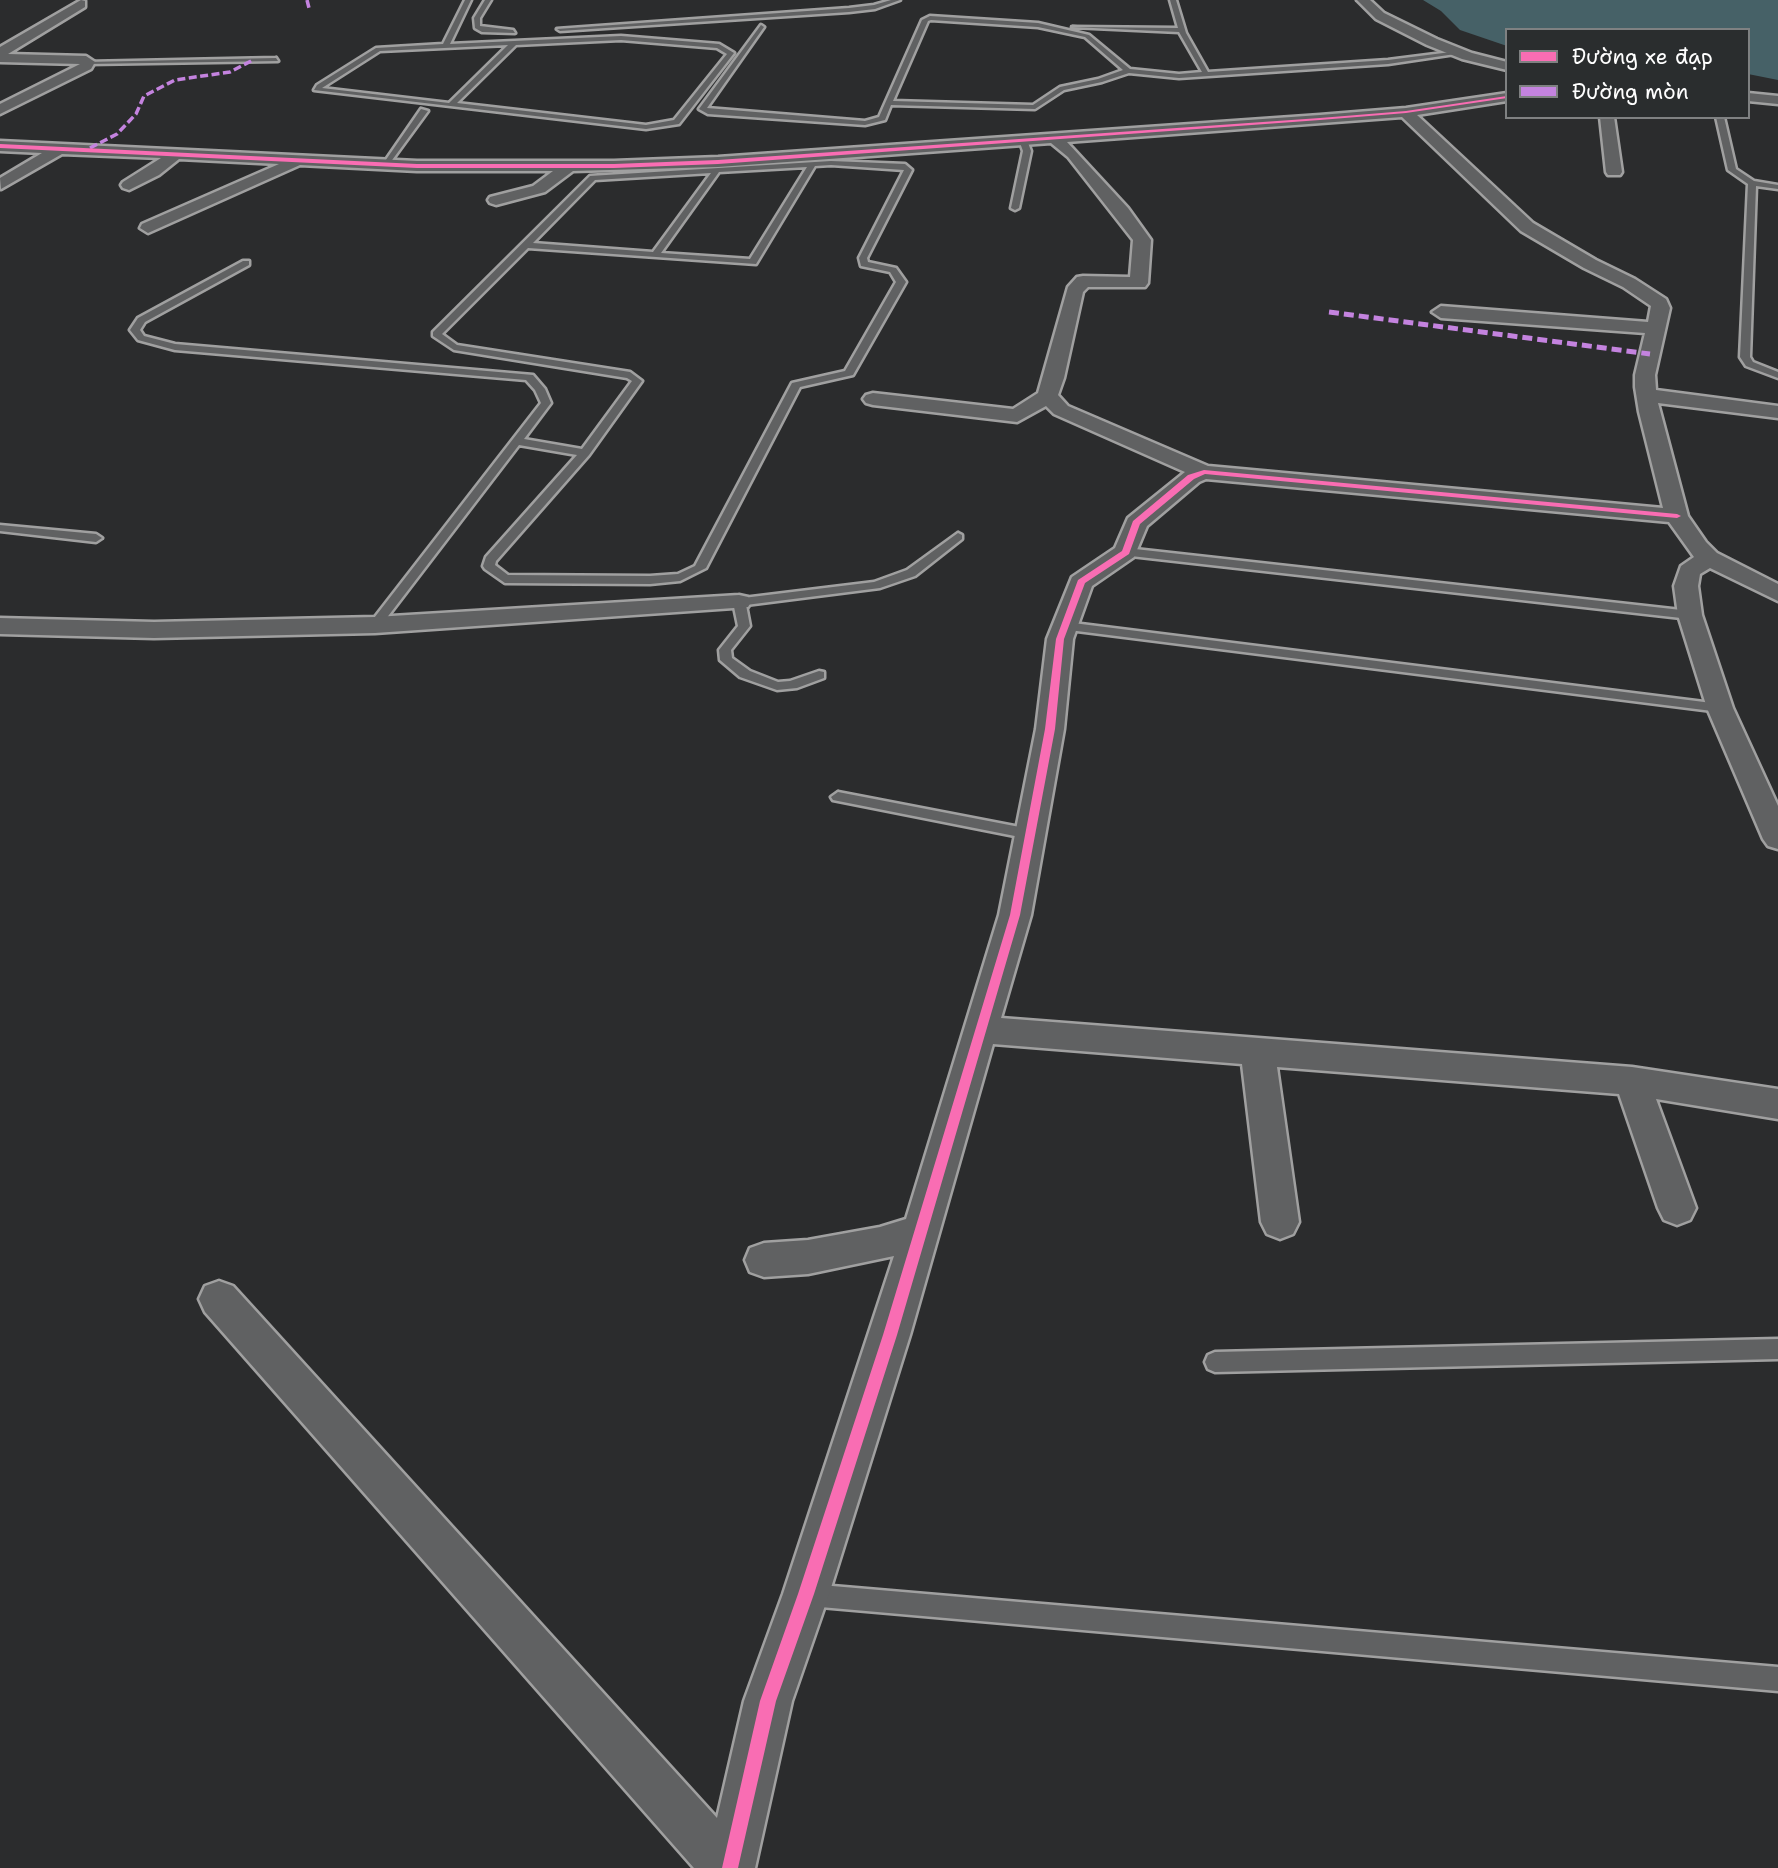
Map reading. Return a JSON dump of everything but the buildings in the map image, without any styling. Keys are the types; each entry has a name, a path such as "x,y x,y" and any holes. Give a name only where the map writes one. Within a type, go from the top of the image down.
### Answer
{"street":[{"path":"1363,0 1380,16 1458,53 1505,65"},
{"path":"0,53 80,4"},
{"path":"0,58 88,62"},
{"path":"0,110 86,66 88,62"},
{"path":"0,146 298,162 567,168 718,162 1406,112 1505,97"},
{"path":"1750,98 1776,104"},
{"path":"1406,112 1527,226 1590,264 1629,283 1659,303 1661,308 1645,375 1646,395 1677,516 1697,547 1709,558 1778,594"},
{"path":"1607,119 1614,172"},
{"path":"873,399 1017,416 1047,396 1054,378 1074,291 1083,281 1139,283 1142,240 1073,154 1054,138"},
{"path":"1,184 59,149"},
{"path":"129,185 153,172 175,155"},
{"path":"148,228 298,162"},
{"path":"496,200 538,189 567,168"},
{"path":"1441,312 1656,328"},
{"path":"1646,395 1778,412"},
{"path":"1047,396 1061,410 1204,471 1677,516"},
{"path":"729,1868 768,1702 806,1594 923,1230 1015,915 1050,729 1060,639 1081,582 1126,552 1136,523 1191,477 1204,471"},
{"path":"1709,558 1689,571 1686,586 1690,615 1720,708 1778,839"},
{"path":"0,626 154,631 375,625 739,602"},
{"path":"982,1030 1632,1081 1778,1104"},
{"path":"1258,1052 1280,1222"},
{"path":"1632,1081 1677,1208"},
{"path":"764,1260 808,1257 880,1244 923,1230"},
{"path":"219,1299 729,1868"}],"lane":[{"path":"446,45 468,0"},
{"path":"488,0 477,18 477,27 482,30 520,32"},
{"path":"546,30 849,10 875,7 897,0"},
{"path":"1173,0 1182,30 1206,74"},
{"path":"761,27 703,109 708,112 865,123 882,118 925,20 930,18 1038,25 1087,36 1128,71"},
{"path":"1070,27 1182,30"},
{"path":"621,38 719,46 731,53 676,122 646,127 318,90 319,86 378,49 516,41 621,38"},
{"path":"451,105 516,41"},
{"path":"889,103 1035,107 1062,88 1100,81 1128,71 1179,76 1388,62 1458,53"},
{"path":"88,62 276,60"},
{"path":"384,165 424,111"},
{"path":"1720,119 1732,170 1752,183 1778,187"},
{"path":"1015,208 1027,151 1023,140"},
{"path":"831,163 905,166 908,170 863,258 864,264 893,270 901,282 849,373 796,385 700,568 680,577 650,580 505,579 489,566 490,560 585,453 637,381 630,375 454,348 436,334 593,178 716,171 831,163"},
{"path":"525,245 753,262 812,165"},
{"path":"656,254 716,171"},
{"path":"1752,183 1745,357 1749,364 1778,375"},
{"path":"246,263 141,320 135,330 141,338 175,346 529,377 540,389 546,403 375,625"},
{"path":"517,441 585,453"},
{"path":"0,528 96,538"},
{"path":"819,675 792,685 776,685 745,674 726,660 725,650 744,626 739,602 876,584 911,573 958,537"},
{"path":"1126,552 1690,615"},
{"path":"1065,626 1720,708"},
{"path":"838,797 1030,834"},
{"path":"1215,1362 1778,1349"},
{"path":"806,1594 1778,1679"}],"water":[{"path":"1423,0 1778,0 1778,80 1750,74 1750,28 1505,28 1505,45 1460,30 1441,11"}],"marked path":[{"path":"307,0 309,8"},
{"path":"90,148 117,134 136,114 144,96 175,80 230,72 253,60"},
{"path":"1329,312 1650,354"}],"cycle path":[{"path":"0,146 417,166 614,166 718,162 1320,119 1406,112 1505,97"},
{"path":"730,1868 768,1701 806,1594 890,1335 1015,915 1050,729 1060,639 1081,582 1126,552 1136,523 1191,477 1204,472 1677,516"}]}
